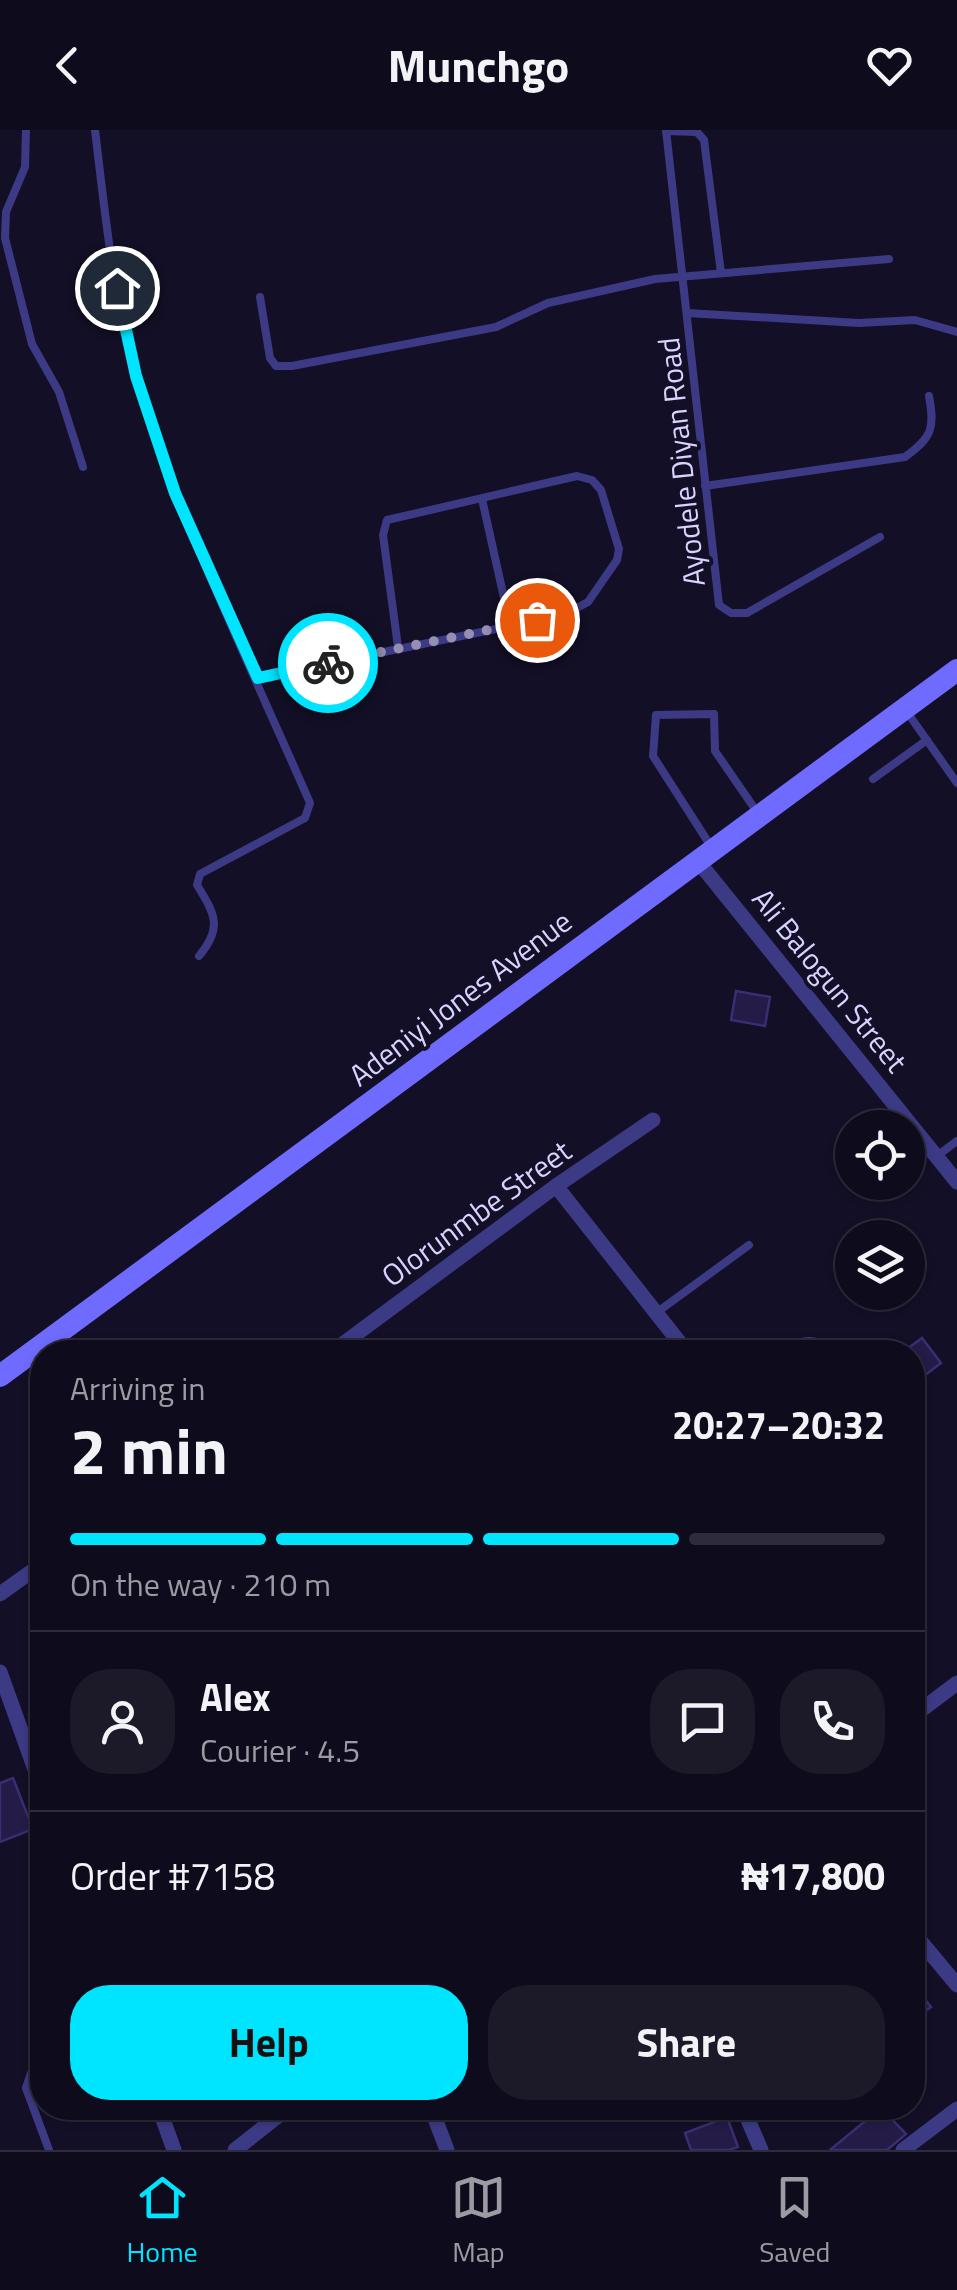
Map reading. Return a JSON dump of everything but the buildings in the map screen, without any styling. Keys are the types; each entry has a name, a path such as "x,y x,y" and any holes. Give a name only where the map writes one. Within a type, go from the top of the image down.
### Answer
{"street":[{"name":"Adeniyi Jones Avenue","path":"49,1340 957,670"},
{"name":"Ali Balogun Street","path":"705,854 957,1182"},
{"name":"Olorunmbe Street","path":"348,1340 556,1186 654,1120"},
{"path":"556,1186 677,1340"},
{"name":"Adeniyi Jones Avenue","path":"0,1376 30,1354"},
{"path":"0,1594 30,1573"},
{"path":"0,1672 30,1756"},
{"path":"925,1708 957,1683"},
{"path":"925,1947 957,1985"},
{"path":"903,2150 957,2109"},
{"path":"163,2120 174,2150"},
{"path":"235,2150 273,2120"},
{"path":"435,2120 447,2150"},
{"path":"748,2120 761,2150"}],"lane":[{"path":"26,130 25,167 6,212 5,238 32,344 60,392 83,468"},
{"path":"94,130 110,258 136,376 175,493 310,803 305,818 197,878 214,921 214,934 199,956"},
{"path":"666,130 697,132 704,140 721,273"},
{"name":"Ayodele Diyan Road","path":"666,130 719,605 730,614 746,613 880,537"},
{"path":"260,297 270,358 276,366 292,366 496,326 548,304 597,290 683,275 889,259"},
{"path":"687,313 860,323 915,320 957,332"},
{"path":"706,486 904,457 925,442 934,421 930,396"},
{"path":"258,678 564,615 588,602 617,560 619,548 601,490 592,480 577,476 387,520 383,535 398,647"},
{"path":"482,499 510,625"},
{"path":"905,708 957,783"},
{"path":"705,854 653,756 656,715 714,714 714,752 759,815"},
{"path":"873,779 927,740"},
{"path":"936,1156 957,1141"},
{"path":"656,1313 750,1245"},
{"path":"38,2120 49,2150"}],"way so far":[{"path":"328,663 537,620"}],"route":[{"path":"117,288 136,376 175,493 258,678 328,663"}]}
